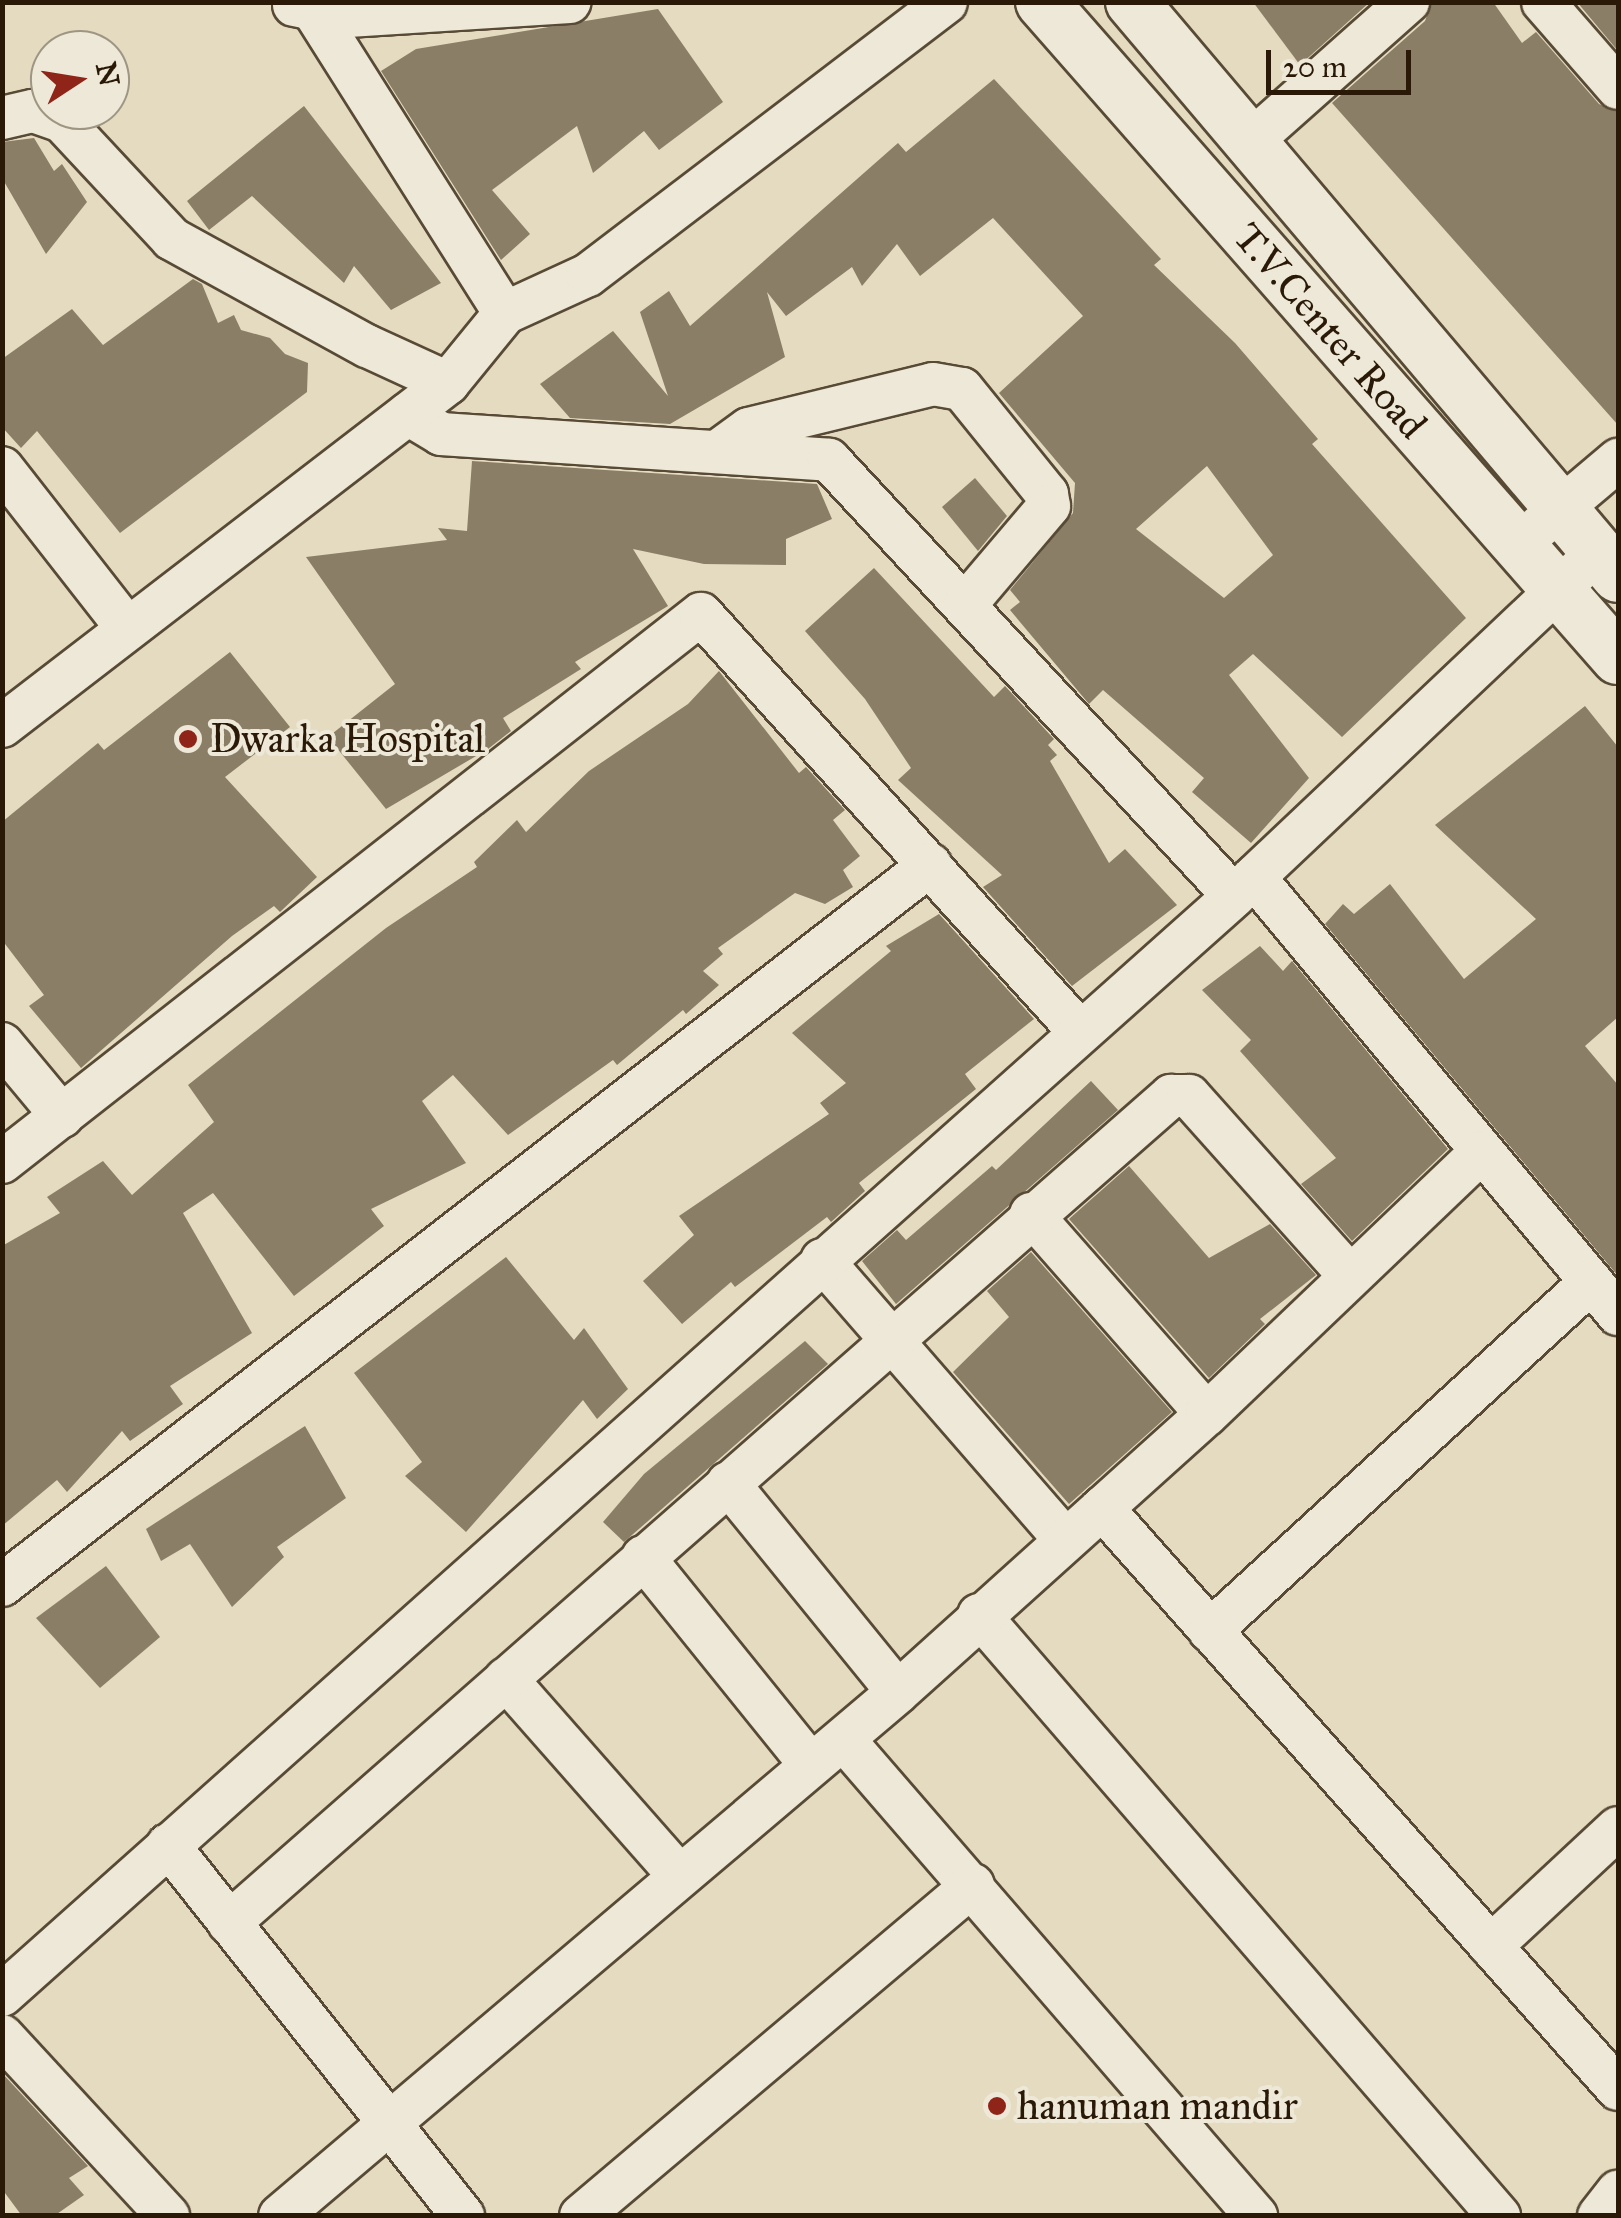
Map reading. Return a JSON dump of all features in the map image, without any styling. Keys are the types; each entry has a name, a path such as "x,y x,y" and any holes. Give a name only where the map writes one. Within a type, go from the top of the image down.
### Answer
{"street":[{"path":"302,8 570,2"},
{"path":"2,726 448,383 505,313 588,276 946,2"},
{"name":"T.V.Center Road","path":"1132,2 1606,563"},
{"path":"1249,143 1408,2"},
{"path":"1543,2 1618,88"},
{"name":"T.V.Center Road","path":"1049,5 1618,658"},
{"path":"302,8 505,313"},
{"path":"2,118 32,112 62,122 172,239 367,346 448,383"},
{"path":"717,452 749,429 933,384 962,389 1047,494 1050,506 964,606"},
{"path":"408,414 441,434 829,460 964,606 1244,886 1605,1298 1210,1631"},
{"path":"1518,545 1618,460"},
{"path":"2,468 128,629"},
{"path":"2,1995 1244,886 1561,594 1606,563"},
{"path":"2,1162 702,614 1080,1032"},
{"path":"2,1585 930,865"},
{"path":"2,1044 62,1116"},
{"path":"230,1923 1031,1214 1180,1092 1349,1275"},
{"path":"280,2216 898,1692 979,1615 1207,1414 1480,1152"},
{"path":"1031,1214 1207,1414"},
{"path":"822,1260 1064,1540"},
{"path":"728,1483 898,1692"},
{"path":"1102,1508 1618,2088"},
{"path":"643,1557 827,1752 973,1884 1256,2216"},
{"path":"979,1615 1499,2216"},
{"path":"506,1679 680,1874"},
{"path":"1491,1946 1618,1828"},
{"path":"168,1844 463,2216"},
{"path":"580,2216 973,1884"},
{"path":"2,2036 168,2216"},
{"path":"1600,2216 1618,2192"}],"building":[{"path":"1253,2 1370,2 1300,65"},
{"path":"1432,2 1493,2 1522,43 1536,32 1599,104 1618,112 1618,425 1332,103 1425,21"},
{"path":"1577,2 1618,2 1618,51"},
{"path":"658,9 723,102 659,150 644,131 593,173 577,126 492,190 530,234 501,260 381,71 416,49"},
{"path":"994,79 1161,259 1154,265 1235,343 1318,439 1312,444 1466,618 1342,737 1253,654 1229,675 1309,778 1251,843 1192,792 1204,778 1103,690 1089,704 1010,610 1020,602 1010,590 1073,513 1075,483 999,393 1083,316 993,218 920,276 897,244 862,286 852,267 786,316 767,292 785,357 670,424 570,418 540,384 613,331 668,396 640,312 669,291 690,326 898,143 906,152","holes":["1207,466 1273,555 1224,598 1136,529"]},
{"path":"304,106 441,283 391,310 354,266 344,283 252,196 209,230 187,201"},
{"path":"34,138 54,171 62,164 87,202 46,254 2,178 2,142"},
{"path":"193,279 202,284 218,323 234,315 241,330 270,338 285,354 308,363 307,392 120,533 37,431 21,448 2,427 2,359 72,309 103,345"},
{"path":"472,461 817,484 832,519 786,539 786,565 704,564 633,549 668,606 575,662 581,669 503,718 511,731 488,749 386,809 328,737 395,684 306,557 447,540 438,528 467,531"},
{"path":"975,478 1007,516 978,551 942,507"},
{"path":"874,568 994,697 1005,686 1054,739 1048,745 1057,755 1050,761 1109,863 1125,849 1177,905 1072,986 983,887 1002,875 898,780 911,768 865,699 805,631"},
{"path":"230,652 290,727 225,777 317,877 280,912 274,906 232,936 81,1068 29,1006 44,995 2,940 2,822 98,743 104,750"},
{"path":"719,671 799,773 806,767 845,810 833,820 860,856 843,870 853,887 825,904 795,893 718,948 723,954 703,971 719,985 617,1065 613,1060 508,1135 453,1075 422,1101 466,1163 371,1209 384,1226 294,1296 213,1193 183,1213 252,1333 170,1386 183,1404 130,1441 122,1431 67,1492 57,1480 2,1526 2,1246 60,1213 47,1197 103,1161 132,1195 214,1122 188,1085 386,928 477,867 474,862 517,820 526,832 589,771 688,704"},
{"path":"1585,706 1618,747 1618,1017 1585,1046 1618,1085 1618,1276 1325,924 1343,904 1354,914 1390,884 1464,979 1536,919 1435,825"},
{"path":"939,914 1034,1019 965,1074 976,1089 859,1183 865,1191 831,1222 827,1217 735,1287 731,1282 682,1324 643,1281 694,1235 679,1216 829,1114 820,1103 846,1083 792,1033 891,951 886,946"},
{"path":"1260,946 1283,971 1292,961 1448,1149 1352,1241 1301,1184 1336,1158 1240,1051 1251,1040 1202,990"},
{"path":"1091,1081 1118,1110 896,1304 862,1261 897,1230 906,1240 992,1166 996,1170"},
{"path":"1129,1166 1209,1258 1270,1224 1316,1275 1260,1319 1265,1324 1209,1378 1069,1219"},
{"path":"1031,1252 1172,1412 1069,1504 953,1372 1009,1317 987,1291"},
{"path":"506,1257 574,1340 584,1328 628,1389 597,1419 583,1400 466,1532 405,1476 422,1462 354,1373"},
{"path":"805,1341 828,1364 624,1542 603,1522 644,1474"},
{"path":"305,1426 346,1498 277,1547 284,1557 232,1607 190,1544 161,1561 146,1529"},
{"path":"106,1566 160,1637 100,1688 36,1618"},
{"path":"2,2073 88,2166 69,2178 84,2195 54,2216 22,2216 2,2189"}],"place":[{"name":"Dwarka Hospital","path":"188,739"},
{"name":"hanuman mandir","path":"997,2106"}]}
